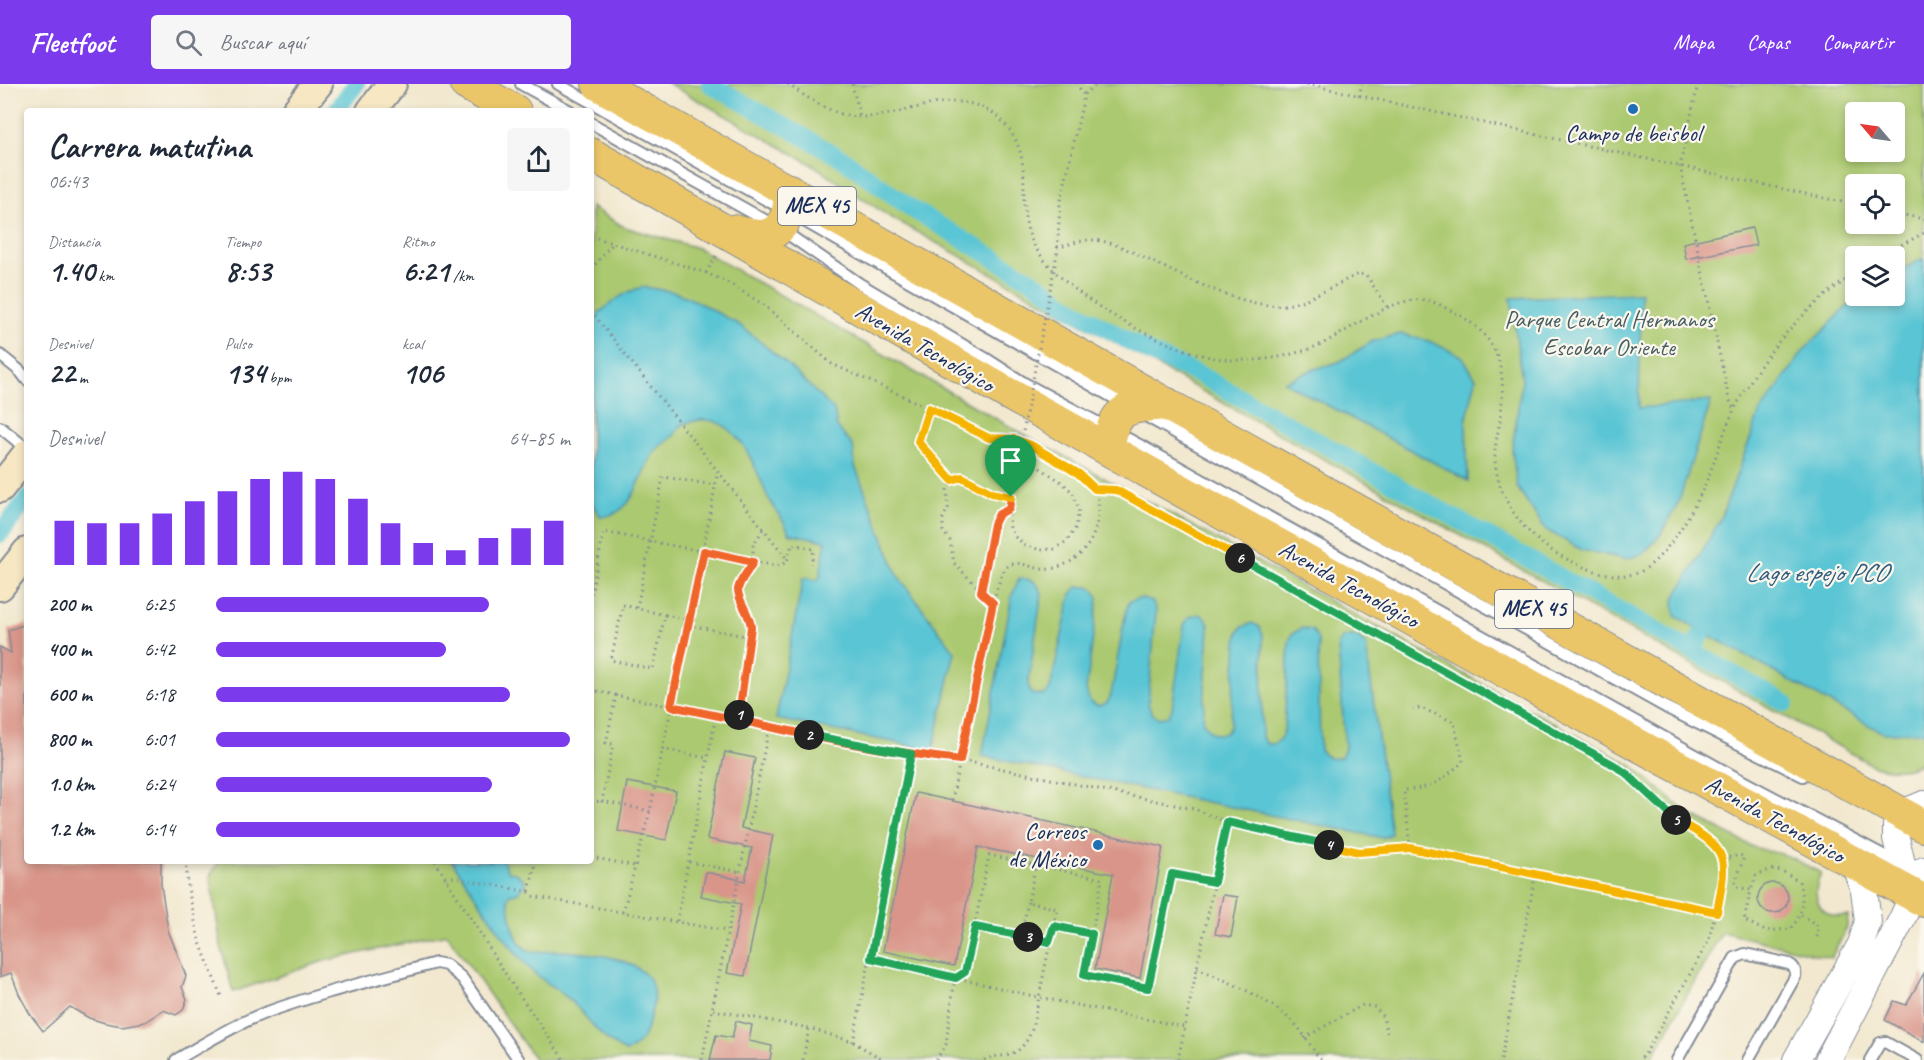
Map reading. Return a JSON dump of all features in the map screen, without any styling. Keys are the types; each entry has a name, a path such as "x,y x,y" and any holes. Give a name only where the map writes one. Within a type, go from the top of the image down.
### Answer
{"main road":[{"path":"298,108 318,84"},
{"path":"373,108 392,84"},
{"path":"466,84 509,108"},
{"name":"MEX 45","path":"598,84 786,210 1167,404 1906,820"},
{"name":"Avenida Tecnológico","path":"594,156 721,241 786,267 1116,429 1555,699 1853,861 1918,881"},
{"path":"721,241 771,233 786,210"},
{"path":"1116,429 1167,404"},
{"path":"0,488 24,458"},
{"path":"0,586 24,556"}],"street":[{"path":"1828,1060 1902,919 1918,881 1906,820"},
{"path":"1796,1060 1861,944 1868,921 1864,890 1853,861"}],"lane":[{"path":"522,84 565,108"},
{"path":"558,84 786,210 1116,429 1918,881"},
{"path":"594,124 786,210 860,285 959,342 1024,383 1817,783"},
{"path":"0,355 24,376"},
{"path":"0,427 24,447"},
{"path":"1677,1060 1735,958 1745,954 1789,964 1796,971 1795,977 1748,1060"},
{"path":"176,1060 260,1015 312,997 436,963 446,965 462,978 519,1060"},
{"path":"1870,1060 1880,1043 1885,1042 1917,1060"}],"path":[{"path":"788,84 822,106 860,117 955,97 971,100 992,112 1006,126 1023,160 1029,230 1032,241 1046,262 1066,281 1097,304 1144,333 1189,352 1217,359 1257,360 1288,355 1317,346 1388,308 1411,300 1428,300 1450,310 1478,328 1495,348 1502,367 1502,408 1495,450 1496,472 1512,512 1538,541 1555,554 1582,567 1603,573 1636,573 1648,567 1664,550 1703,490 1734,409 1757,370 1783,338 1845,280"},
{"path":"852,84 860,117"},
{"path":"594,237 706,273 752,296 832,364 989,438 1063,483 1073,493 1079,510 1076,526 1067,541 1054,549 1040,550 1025,545 1015,537 1010,528 1009,509 1013,484 1057,254 1060,205 1083,94 1077,84"},
{"path":"1083,94 1097,84"},
{"path":"1307,84 1845,203"},
{"path":"1359,96 1362,84"},
{"path":"1698,84 1680,166 1729,399 1734,409"},
{"path":"1905,215 1924,219"},
{"path":"1899,246 1924,233"},
{"path":"706,273 721,241"},
{"path":"1057,247 1080,241 1106,242 1197,283 1233,296 1276,305 1291,304 1358,274 1363,274 1388,308"},
{"path":"594,266 614,243"},
{"path":"594,315 788,560"},
{"path":"929,408 918,442 952,480"},
{"path":"952,800 993,603 1005,568 1013,563 1037,569 1049,569 1064,564 1080,555 1092,538 1098,521 1099,504 1095,489 1079,474 1031,445 1014,439 989,438"},
{"path":"623,912 650,811 704,551 718,471"},
{"path":"637,608 663,477 716,484"},
{"path":"993,603 954,563 952,549 943,531 943,518 948,508 947,488 952,480 962,477 992,493 1011,497"},
{"path":"1095,489 1116,490 1614,765 1627,774 1669,815 1710,840 1723,858 1724,874 1709,940 1644,1056 1639,1060"},
{"path":"981,592 994,524 999,514 1009,509"},
{"path":"738,719 750,637 750,618 738,588 753,562 753,546 764,529"},
{"path":"594,578 603,532 776,567 788,560 792,544 814,549 811,564"},
{"path":"665,615 653,669 611,660 622,605 665,615 750,637"},
{"path":"594,691 911,754 960,760 1194,809 1227,822 1359,852 1410,848 1717,912"},
{"path":"602,801 613,744 606,743 616,695"},
{"path":"1410,848 1404,790 1433,786 1463,762 1454,722 1421,708 1413,708"},
{"path":"677,921 716,715"},
{"path":"702,1060 769,727"},
{"path":"662,749 707,758"},
{"path":"854,1042 911,754"},
{"path":"594,802 602,801 650,811"},
{"path":"1178,1060 1227,822"},
{"path":"936,1060 946,1044 956,978 965,972 989,855 1102,879 1084,975 1148,988 1172,874 1214,882"},
{"path":"1723,858 1740,855 1744,857 1735,883 1737,887 1751,890"},
{"path":"594,858 635,866"},
{"path":"689,862 740,872"},
{"path":"186,864 188,888 199,940 222,999"},
{"path":"437,864 508,978 564,1060"},
{"path":"529,892 535,864"},
{"path":"1021,936 1036,864"},
{"path":"1768,869 1781,870 1799,881 1802,896 1801,915 1791,929 1765,931 1744,920 1751,890 1756,876 1768,869"},
{"path":"1502,1060 1535,875"},
{"path":"447,880 452,877 529,892 532,896 727,931"},
{"path":"984,1060 991,1056 1008,1055 1020,1049 1033,1026 1056,909 1028,902"},
{"path":"1801,915 1818,926 1817,939"},
{"path":"1054,926 1092,934"},
{"path":"975,927 1049,942"},
{"path":"871,958 1185,1027"},
{"path":"1197,968 1249,992 1296,1025 1321,1060"},
{"path":"1304,1038 1363,1005 1375,1007 1383,1017 1388,1033"},
{"path":"713,1010 809,1028 854,1042 884,1060"},
{"path":"803,1060 809,1028"}],"green space":[{"name":"Parque Central Hermanos Escobar Oriente","path":"669,84 1924,84 1924,762 1899,769 1874,766 890,217 813,165"},
{"path":"594,209 624,227 698,248 1007,425 1631,765 1686,812 1753,847 1788,856 1821,873 1816,890 1819,905 1830,914 1848,916 1847,927 1831,958 1722,932 1651,1060 535,1060 447,934 324,961 233,992 221,946 210,876 217,864 594,864"}],"water":[{"name":"Lago espejo PCO","path":"1924,258 1924,732 1883,733 1675,616 1674,600 1721,518 1759,414 1804,350 1848,306 1905,306 1905,268"},
{"path":"643,287 675,292 740,325 788,365 834,410 837,427 853,446 855,466 898,576 955,652 933,750 776,719 803,578 819,580 826,541 789,533 743,445 724,426 713,421 700,420 683,424 656,450 630,501 623,508 601,517 594,507 594,318 635,289"},
{"path":"1641,293 1639,408 1711,401 1678,504 1660,535 1643,554 1626,559 1582,550 1546,530 1517,487 1512,450 1522,380 1511,298"},
{"path":"1401,334 1429,341 1462,356 1476,379 1466,422 1468,481 1284,382 1314,369 1339,362 1373,341"},
{"path":"1019,579 1034,582 1042,593 1028,685 1031,694 1045,695 1050,689 1071,594 1077,587 1090,588 1095,591 1098,598 1086,690 1090,702 1098,706 1107,703 1111,695 1129,602 1139,599 1153,602 1156,611 1148,704 1152,714 1159,718 1168,716 1172,709 1184,625 1189,617 1200,614 1206,618 1209,626 1203,722 1215,734 1226,733 1230,727 1238,633 1242,627 1252,623 1260,627 1263,636 1262,737 1267,744 1278,741 1284,731 1289,642 1292,634 1302,628 1313,631 1318,640 1320,750 1332,758 1341,757 1345,748 1338,645 1342,638 1346,637 1352,636 1360,640 1366,645 1391,834 1383,838 982,756 1012,595"},
{"path":"454,864 504,864 508,871 524,880 525,885 517,893 510,894 508,899 515,933 521,945 526,949 538,952 583,953 611,958 625,962 646,975 652,985 653,1003 646,1031 638,1044 626,1052 610,1043 568,998 530,969 499,930"}],"building":[{"path":"1752,228 1756,245 1686,259 1683,243"},
{"path":"24,625 24,864 161,864 161,884 168,930 186,976 182,987 187,999 183,1010 176,1015 163,1010 145,1022 122,1026 89,1018 70,1007 43,1031 30,1014 11,973 0,977 0,647 11,653 8,630"},
{"path":"725,752 755,758 741,828 773,835 745,976 727,973 741,904 701,896 706,872 745,881 752,848 707,839"},
{"path":"627,782 676,791 666,840 618,831"},
{"path":"916,793 1163,847 1140,978 1095,969 1113,874 978,847 954,966 883,951"},
{"path":"1773,883 1784,887 1788,898 1784,909 1773,913 1762,909 1758,898 1762,887"},
{"path":"1223,895 1238,897 1231,937 1215,934"},
{"path":"1924,973 1924,1042 1885,1020 1894,1001 1906,1005"},
{"path":"736,1021 752,1025 749,1041 772,1046 770,1060 710,1060 716,1035 732,1038"}],"waterway":[{"path":"338,108 356,84"},
{"path":"710,84 843,159 912,209 1034,282 1074,310 1150,353 1200,375 1785,703"},
{"path":"0,534 24,503"},
{"path":"1693,650 1702,633"}],"place":[{"name":"Campo de beisbol","path":"1633,109"},
{"name":"Correos de México","path":"1098,845"}],"route":[{"path":"1011,497 992,493 962,477 952,480 918,442 929,408 989,438 1014,439 1031,445 1079,474 1095,489 1116,490 1614,765 1627,774 1669,815 1710,840 1723,858 1724,874 1717,912 1410,848 1359,852 1227,822 1214,882 1172,874 1148,988 1084,975 1092,934 1054,926 1049,942 975,927 965,972 956,978 871,958 911,754 671,706 704,551 753,562 738,588 750,618 751,627 738,719 911,754 960,760 993,603 981,592 994,524 999,514 1009,509 1011,497"}]}
